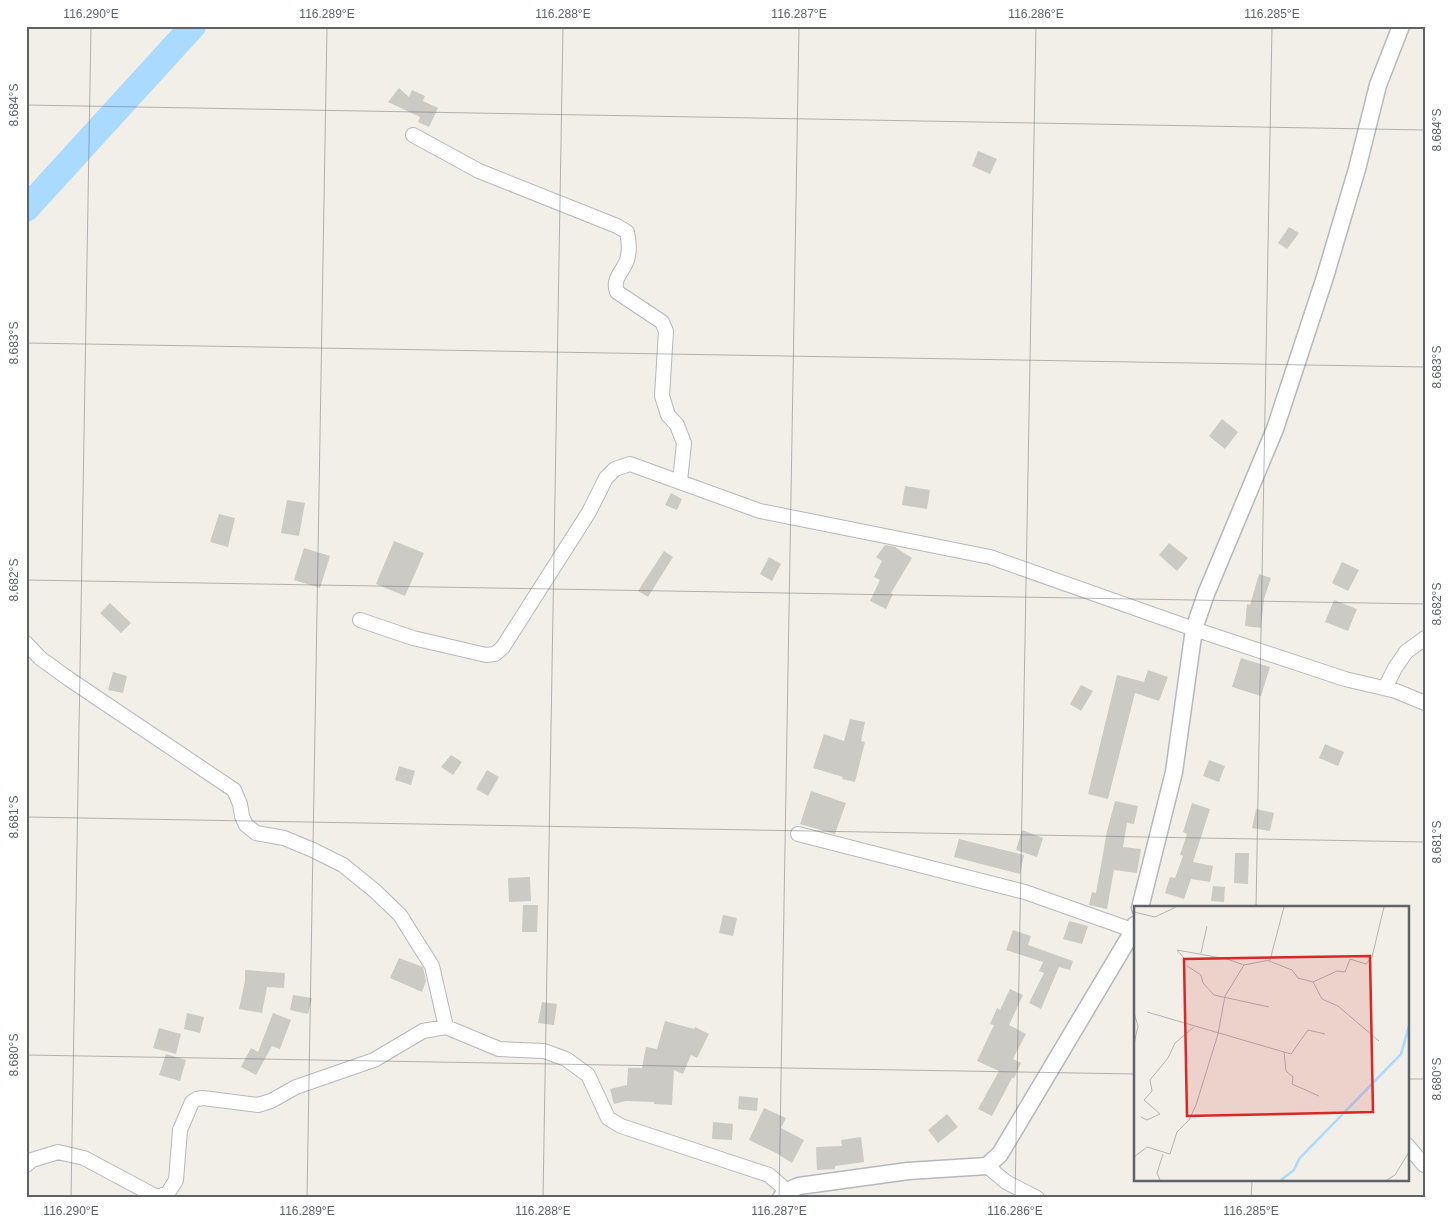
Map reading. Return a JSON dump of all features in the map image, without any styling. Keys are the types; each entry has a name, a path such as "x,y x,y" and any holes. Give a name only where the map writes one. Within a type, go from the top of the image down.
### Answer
{"street":[{"path":"1140,906 1174,772 1194,629 1206,594 1275,429 1325,277 1357,168 1378,85 1401,26"},
{"path":"413,135 479,171 617,226 627,232 630,243 627,259 616,280 615,286 617,292 662,322 666,331 662,396 668,415 678,425 684,443 680,481"},
{"path":"360,620 413,638 486,655 495,654 503,648 551,573 589,512 606,478 615,469 630,464 760,511 990,557 1194,629 1345,679 1396,691 1425,703"},
{"path":"1385,688 1406,652 1425,638"},
{"path":"26,643 40,658 69,679 234,790 246,824 256,833 284,838 313,850 343,865 375,891 400,915 432,966 446,1027"},
{"path":"26,1165 32,1160 58,1152 84,1158 157,1198 168,1193 176,1180 180,1130 192,1102 197,1099 203,1098 258,1105 271,1101 296,1087 374,1060 423,1032 446,1027 499,1049 544,1051 566,1059 588,1075 608,1118 621,1126 770,1175 784,1195 799,1186 908,1171 987,1166 1000,1154 1134,929 1025,892 798,834"},
{"path":"1408,1146 1424,1165"},
{"path":"987,1166 1006,1182 1037,1198"}],"building":[{"path":"399,88 409,97 412,90 425,96 423,101 438,108 429,127 418,122 420,117 388,102"},
{"path":"978,151 997,159 990,174 972,166"},
{"path":"1289,227 1299,233 1287,249 1278,243"},
{"path":"1222,419 1238,432 1225,449 1209,436"},
{"path":"905,486 930,490 927,509 902,505"},
{"path":"671,493 682,499 677,510 665,505"},
{"path":"287,500 305,503 299,536 281,533"},
{"path":"219,514 235,518 228,547 210,542"},
{"path":"394,541 424,553 405,596 376,584"},
{"path":"1169,543 1188,558 1177,571 1159,555"},
{"path":"885,545 896,547 912,558 891,593 893,594 886,609 870,601 880,580 874,577 882,561 876,557"},
{"path":"304,548 330,556 320,588 294,580"},
{"path":"664,551 673,557 648,597 638,591"},
{"path":"769,557 781,564 772,581 760,574"},
{"path":"1342,562 1359,570 1348,591 1332,583"},
{"path":"1259,574 1271,578 1264,599 1261,628 1245,626 1247,604 1250,605"},
{"path":"1334,600 1357,609 1348,631 1325,622"},
{"path":"110,603 131,623 121,633 100,613"},
{"path":"1241,658 1270,667 1261,696 1232,687"},
{"path":"1148,670 1168,677 1159,701 1135,693 1108,799 1088,794 1117,675 1144,682"},
{"path":"113,672 127,676 123,693 108,690"},
{"path":"1081,685 1093,691 1081,711 1070,704"},
{"path":"850,719 865,722 861,741 865,742 855,782 813,768 824,734 844,741"},
{"path":"1325,744 1344,752 1338,766 1319,758"},
{"path":"451,755 462,762 453,775 441,767"},
{"path":"1209,760 1225,766 1219,782 1203,776"},
{"path":"399,766 415,771 411,785 395,780"},
{"path":"487,770 499,777 488,796 476,789"},
{"path":"811,791 846,803 835,834 800,824"},
{"path":"1115,801 1138,806 1134,824 1127,823 1123,847 1141,849 1137,873 1114,870 1107,909 1089,905 1092,892 1096,893 1107,831"},
{"path":"1192,803 1210,809 1193,862 1213,866 1210,882 1191,879 1184,899 1165,893 1170,877 1175,878 1183,856 1180,855 1187,834 1183,832"},
{"path":"1256,809 1274,813 1270,831 1252,828"},
{"path":"1022,830 1043,838 1037,857 1016,850"},
{"path":"959,839 1024,855 1020,874 954,857"},
{"path":"1235,853 1249,853 1248,884 1234,883"},
{"path":"530,877 531,901 509,902 508,878"},
{"path":"1213,886 1225,887 1224,902 1211,901"},
{"path":"523,905 538,905 537,932 522,932"},
{"path":"723,915 737,918 733,936 719,933"},
{"path":"1069,921 1088,926 1082,944 1063,939"},
{"path":"1013,930 1031,936 1028,945 1073,961 1070,970 1059,967 1041,1009 1029,1003 1044,973 1039,971 1043,962 1006,950"},
{"path":"399,958 423,967 426,981 422,992 390,978"},
{"path":"245,970 285,973 284,988 267,987 262,1013 239,1009 245,981"},
{"path":"1010,989 1023,995 1009,1025 1026,1034 1013,1059 1021,1063 992,1116 978,1109 999,1071 977,1061 994,1025 990,1024 997,1008 1000,1010"},
{"path":"293,995 312,998 308,1014 290,1010"},
{"path":"542,1002 557,1004 554,1025 538,1023"},
{"path":"187,1013 204,1017 200,1033 184,1029"},
{"path":"273,1013 291,1020 280,1049 272,1046 256,1075 241,1067 251,1048 258,1052"},
{"path":"665,1021 694,1029 695,1027 709,1034 697,1058 691,1055 683,1074 674,1070 672,1105 626,1101 614,1104 610,1089 627,1085 628,1068 642,1068 646,1047 657,1049"},
{"path":"159,1028 181,1034 176,1054 153,1048"},
{"path":"166,1054 186,1060 180,1081 159,1075"},
{"path":"739,1096 758,1098 757,1111 738,1109"},
{"path":"764,1108 786,1118 781,1128 804,1140 792,1163 749,1140"},
{"path":"947,1114 958,1127 938,1143 928,1130"},
{"path":"713,1122 733,1124 732,1140 712,1139"},
{"path":"861,1137 864,1162 835,1166 835,1169 817,1170 816,1147 842,1146 841,1140"}],"waterway":[{"path":"26,209 193,26"}]}
